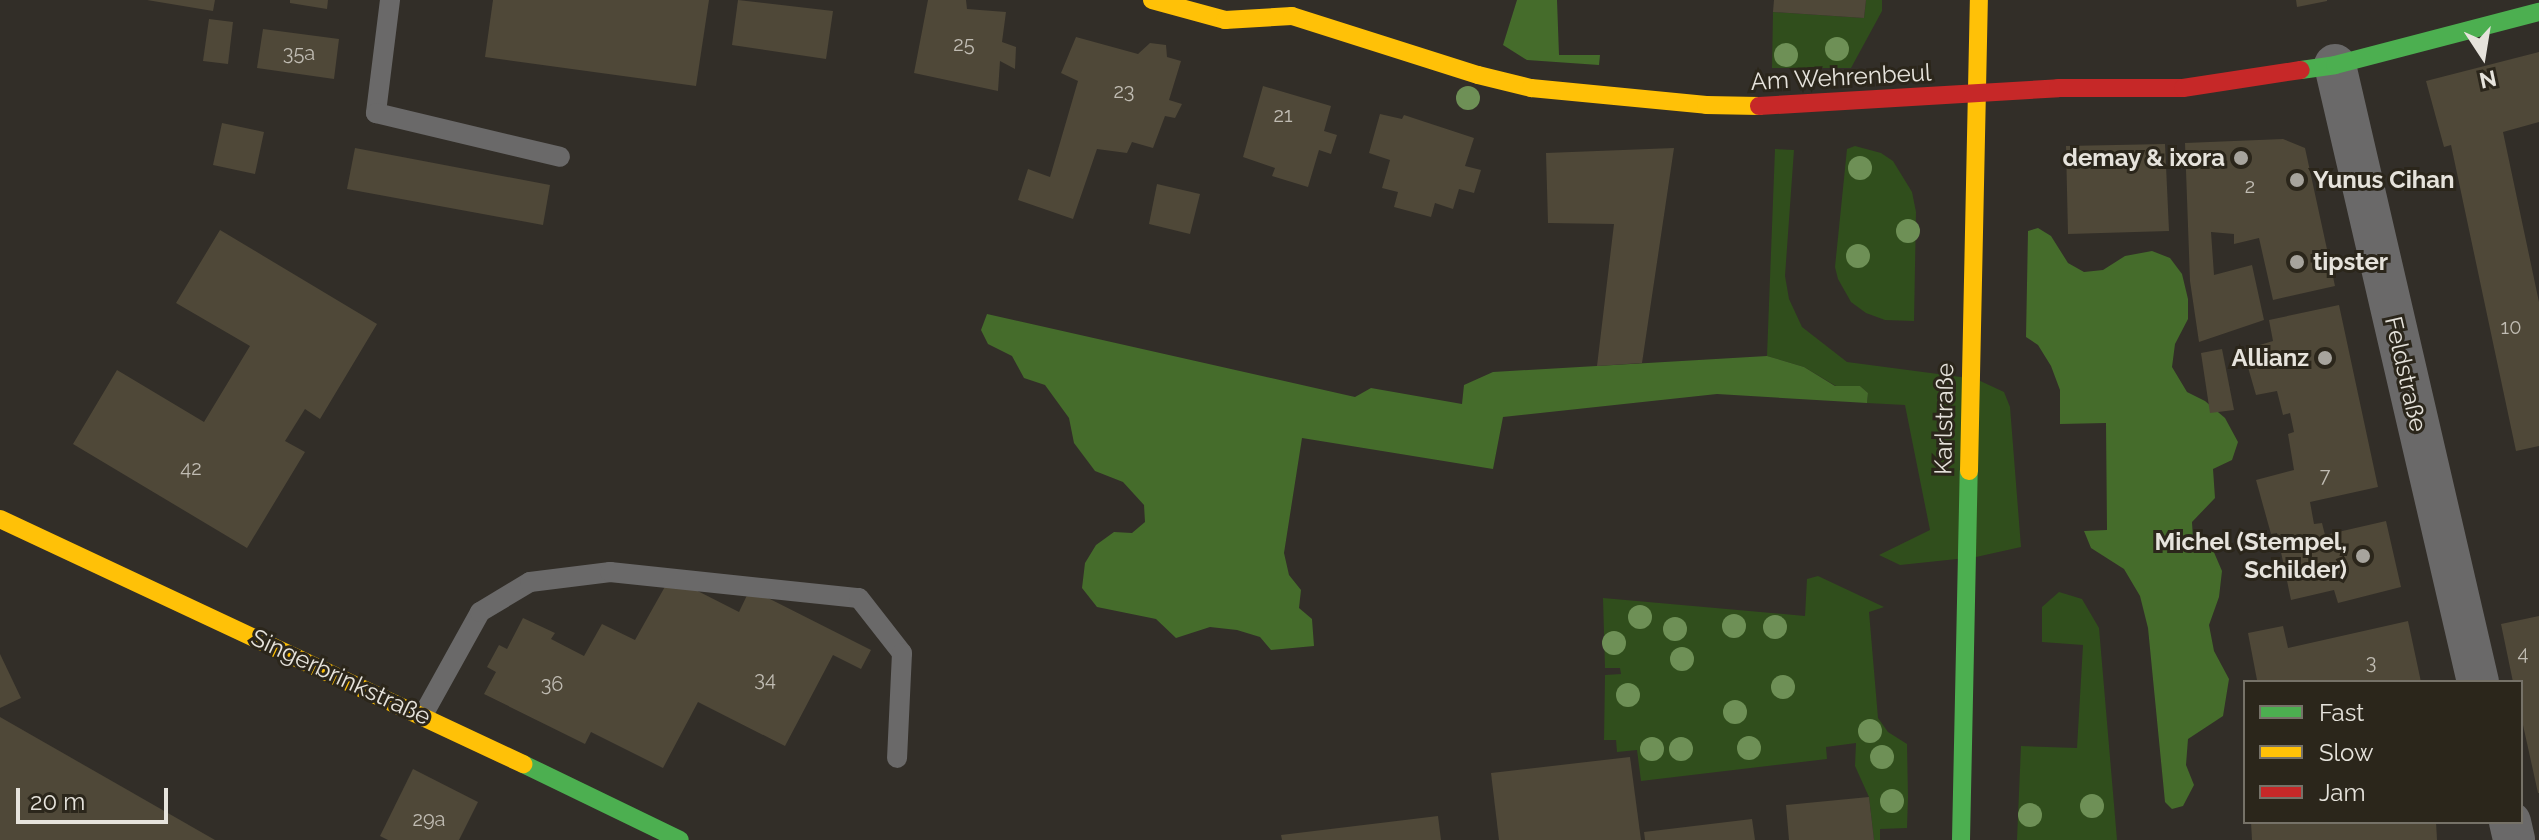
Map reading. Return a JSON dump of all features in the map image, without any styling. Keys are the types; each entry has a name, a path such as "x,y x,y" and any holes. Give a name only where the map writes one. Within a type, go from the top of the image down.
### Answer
{"street":[{"name":"Am Wehrenbeul","path":"1152,0 1225,20 1292,8 1478,75 1531,88 1706,105 1815,105 2058,88 2183,88 2335,65 2539,12"},
{"name":"Karlstraße","path":"1958,838 1974,94 1979,0"},
{"name":"Feldstraße","path":"2335,65 2478,680"},
{"name":"Singerbrinkstraße","path":"0,519 423,715 680,840"}],"lane":[{"path":"390,0 376,113 560,157"},
{"path":"423,715 480,612 530,582 610,572 859,598 902,653 897,758"}],"green space":[{"path":"1517,0 1557,0 1559,55 1600,55 1599,65 1527,60 1503,45"},
{"path":"1866,0 1882,0 1882,11 1851,68 1772,68 1773,12 1864,18"},
{"path":"1855,146 1881,153 1893,161 1912,192 1916,212 1914,321 1885,320 1866,313 1851,302 1838,279 1835,267 1847,149"},
{"path":"1775,149 1794,150 1785,276 1789,299 1802,327 1847,362 1976,379 2004,392 2010,407 2021,547 1976,557 1900,565 1879,555 1930,530 1905,405 1867,403 1868,393 1860,386 1836,386 1804,367 1767,356"},
{"path":"2038,228 2051,236 2068,263 2084,272 2103,270 2125,256 2152,251 2170,258 2182,274 2188,299 2188,319 2175,344 2172,367 2187,392 2205,401 2225,418 2238,442 2232,460 2213,469 2215,498 2192,522 2193,539 2213,550 2222,571 2219,597 2209,625 2214,651 2229,679 2223,716 2188,739 2186,765 2194,785 2183,806 2172,809 2165,802 2148,628 2140,596 2124,569 2091,548 2084,531 2107,530 2106,423 2060,424 2060,390 2051,366 2038,345 2026,337 2028,231"},
{"path":"987,314 1355,397 1371,388 1462,404 1464,385 1493,372 1767,356 1804,367 1835,386 1860,386 1868,393 1867,403 1717,394 1503,417 1493,469 1302,438 1284,553 1289,575 1301,590 1299,608 1312,619 1314,646 1271,650 1260,637 1237,630 1210,627 1176,638 1156,619 1097,607 1082,588 1085,563 1096,545 1114,532 1132,533 1145,522 1144,505 1123,482 1095,471 1074,443 1069,418 1045,385 1024,378 1012,356 988,344 981,330"},
{"path":"1818,576 1884,607 1869,612 1878,718 1888,732 1907,744 1908,797 1907,828 1880,829 1880,840 1874,840 1869,797 1855,766 1856,743 1826,747 1827,759 1641,781 1637,750 1617,752 1616,740 1604,740 1605,675 1621,674 1620,668 1605,668 1603,598 1805,616 1807,579"},
{"path":"2059,592 2082,599 2099,628 2117,840 2017,840 2021,746 2077,748 2083,645 2042,642 2042,607"}],"building":[{"path":"147,0 215,0 213,11"},
{"path":"290,0 328,0 327,9 290,3"},
{"path":"493,0 709,0 696,86 485,57"},
{"path":"738,0 833,11 826,59 732,45"},
{"path":"928,0 966,0 967,9 1006,12 1002,42 1016,47 1015,69 1000,61 998,91 914,73"},
{"path":"1774,0 1866,0 1864,18 1773,12"},
{"path":"2296,0 2327,0 2327,1 2297,7"},
{"path":"209,19 233,22 228,64 203,61"},
{"path":"263,29 339,39 334,79 257,68"},
{"path":"1076,37 1138,54 1150,43 1166,45 1167,57 1181,61 1169,100 1182,104 1175,118 1165,116 1153,148 1132,142 1127,153 1097,149 1073,219 1018,200 1028,169 1050,177 1078,81 1061,73"},
{"path":"2539,52 2539,122 2503,132 2539,302 2539,446 2516,451 2451,145 2444,147 2426,81"},
{"path":"1263,86 1331,106 1324,131 1337,135 1331,154 1319,150 1308,187 1272,176 1275,168 1243,157"},
{"path":"1380,114 1402,119 1404,115 1474,138 1465,166 1481,170 1474,193 1459,189 1453,209 1435,203 1431,217 1394,207 1398,192 1382,188 1390,160 1369,153"},
{"path":"222,123 264,132 255,174 213,165"},
{"path":"2283,139 2305,148 2335,286 2273,300 2259,238 2234,244 2234,234 2211,232 2214,275 2252,265 2264,320 2199,342 2190,281 2185,143"},
{"path":"2165,144 2169,231 2068,234 2066,146"},
{"path":"355,148 550,185 543,225 347,189"},
{"path":"1674,148 1642,363 1597,366 1614,224 1548,223 1546,153"},
{"path":"1157,184 1200,194 1190,234 1149,224"},
{"path":"220,230 377,324 320,419 305,409 285,441 305,452 247,548 73,444 117,370 204,422 250,346 176,303"},
{"path":"2339,305 2378,487 2310,502 2314,524 2322,523 2325,535 2386,521 2401,587 2338,603 2334,590 2291,600 2277,533 2271,534 2256,480 2294,470 2288,434 2294,432 2290,413 2283,415 2277,391 2256,395 2243,350 2273,341 2269,320"},
{"path":"2222,349 2234,410 2210,413 2201,353"},
{"path":"678,581 739,612 750,589 871,650 861,669 833,655 785,746 698,702 663,768 591,732 585,744 484,694 496,672 487,667 499,645 507,649 523,618 555,633 551,639 584,656 602,624 635,640 667,583"},
{"path":"2539,616 2539,793 2523,725 2523,680 2513,680 2501,624"},
{"path":"2408,621 2421,680 2257,680 2248,633 2283,626 2288,648"},
{"path":"0,654 21,698 0,708"},
{"path":"0,717 215,840 0,840"},
{"path":"1630,757 1641,840 1499,840 1491,773"},
{"path":"413,769 478,802 459,840 388,840 380,836"},
{"path":"1869,797 1874,840 1789,840 1786,805"},
{"path":"1438,816 1441,840 1282,840 1281,835"},
{"path":"1752,819 1755,840 1645,840 1644,832"},
{"path":"2251,824 2436,824 2437,840 2252,840"}],"traffic: fast":[{"path":"2301,70 2335,65 2539,12"},
{"path":"1961,840 1969,471"},
{"path":"523,764 680,840"}],"traffic: slow":[{"path":"1152,0 1225,20 1292,16 1478,75 1531,88 1706,105 1759,106"},
{"path":"1969,471 1979,0"},
{"path":"0,519 523,764"}],"traffic: jam":[{"path":"1759,106 2058,88 2183,88 2301,70"}],"place":[{"name":"demay & ixora","path":"2241,158"},
{"name":"Yunus Cihan","path":"2297,180"},
{"name":"tipster","path":"2297,262"},
{"name":"Allianz","path":"2325,358"},
{"name":"Michel (Stempel, Schilder)","path":"2363,556"}]}
